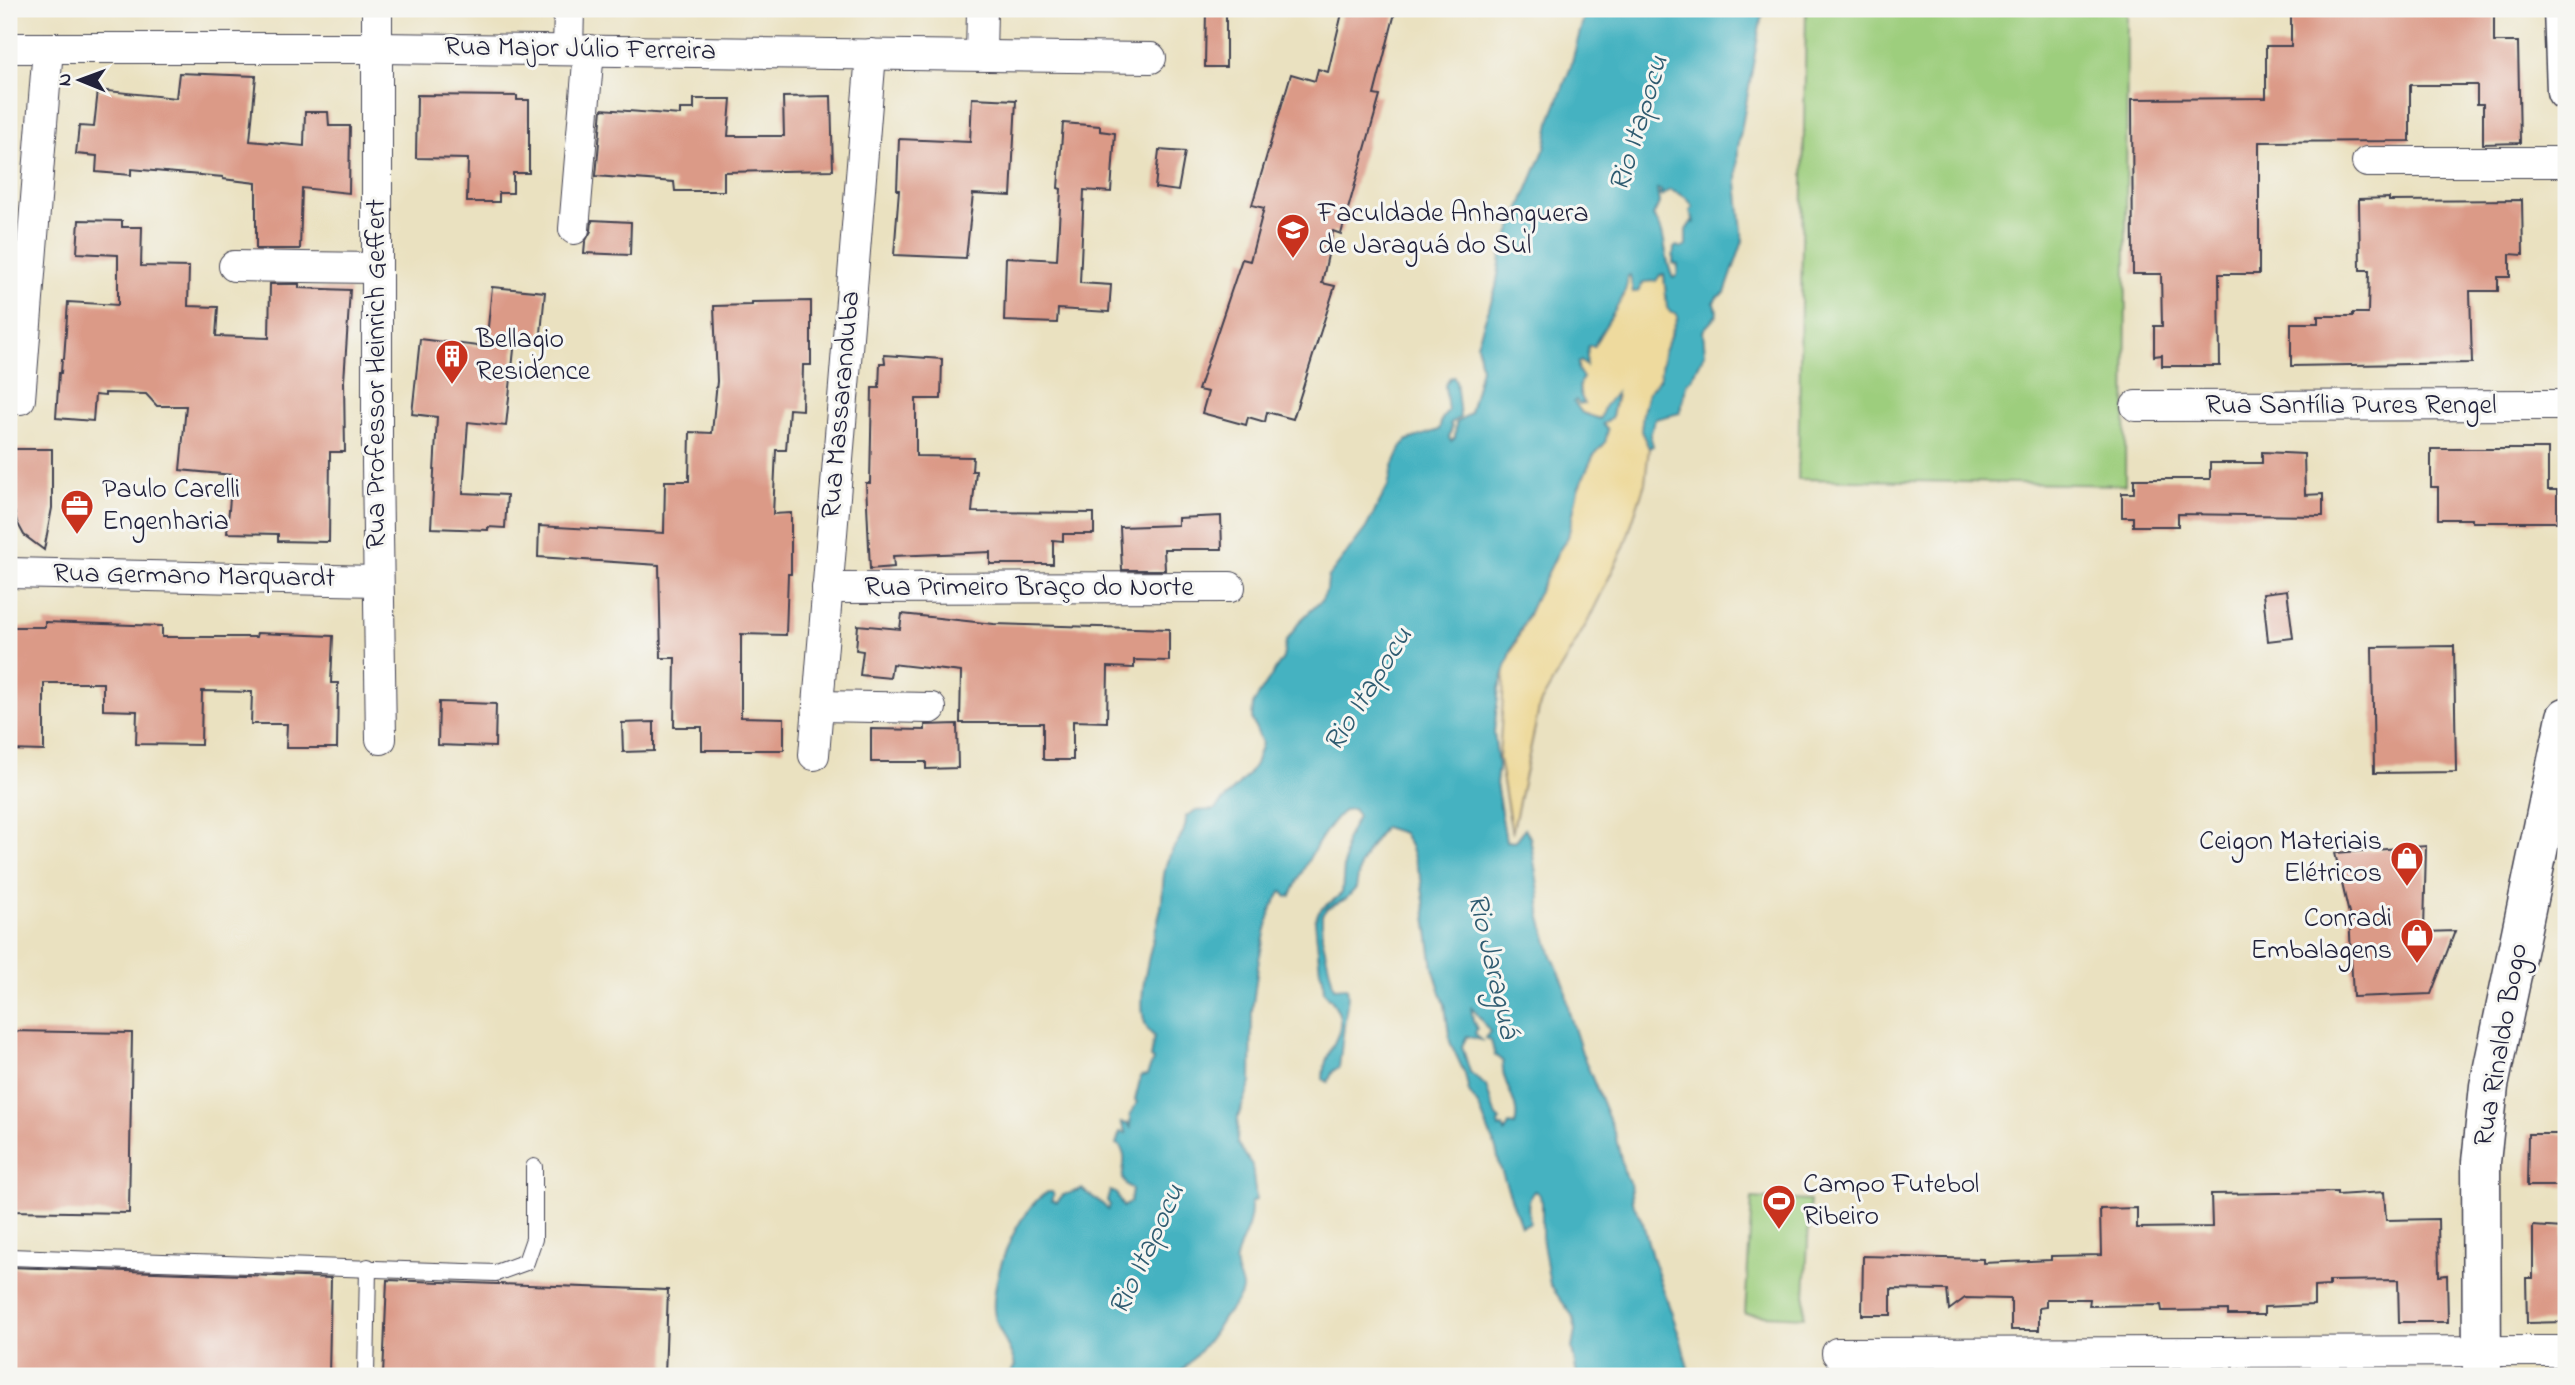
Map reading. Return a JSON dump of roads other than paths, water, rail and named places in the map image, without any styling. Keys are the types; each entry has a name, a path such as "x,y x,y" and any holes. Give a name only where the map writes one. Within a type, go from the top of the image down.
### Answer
{"main road":[{"path":"2563,9 2566,91"},
{"name":"Rua Rinaldo Bogo","path":"2482,1364 2482,1162 2489,1086 2566,717"}],"street":[{"name":"Rua Professor Heinrich Geffert","path":"377,9 376,268 381,739"},
{"path":"569,9 579,50 573,229"},
{"path":"981,55 982,9"},
{"name":"Rua Major Júlio Ferreira","path":"9,48 376,48 1151,58"},
{"path":"20,398 48,48"},
{"name":"Rua Massaranduba","path":"814,755 871,54"},
{"path":"2367,162 2566,162"},
{"path":"234,266 376,268"},
{"name":"Rua Santília Pures Rengel","path":"2136,406 2566,405"},
{"name":"Rua Germano Marquardt","path":"9,573 379,581"},
{"name":"Rua Primeiro Braço do Norte","path":"827,588 1230,587"},
{"path":"818,706 931,708"},
{"path":"1837,1353 2482,1364 2566,1352"}],"lane":[{"path":"9,1257 496,1273 526,1262 534,1239 534,1167"},
{"path":"366,1376 368,1267"}],"water":[{"path":"1586,9 1765,9 1738,148 1737,182 1743,241 1725,293 1714,302 1716,315 1703,331 1705,353 1687,383 1680,413 1655,419 1650,435 1653,446 1649,448 1641,431 1643,413 1648,393 1660,378 1663,354 1678,317 1667,308 1664,274 1656,281 1644,282 1637,292 1633,292 1630,275 1627,277 1627,284 1615,311 1594,346 1588,346 1586,366 1581,361 1578,363 1578,370 1583,378 1579,387 1584,403 1579,404 1576,400 1574,402 1582,413 1600,419 1604,407 1616,392 1612,417 1603,424 1608,430 1605,443 1593,456 1578,489 1568,537 1558,552 1513,646 1499,688 1494,732 1498,766 1496,784 1506,841 1515,842 1525,829 1530,837 1540,897 1540,914 1551,953 1565,986 1569,1012 1582,1053 1615,1134 1625,1176 1630,1183 1632,1201 1643,1223 1690,1376 1577,1376 1572,1348 1574,1318 1550,1285 1542,1237 1542,1202 1539,1193 1534,1191 1529,1202 1530,1223 1521,1226 1496,1149 1479,1107 1469,1092 1465,1074 1450,1042 1445,1005 1433,968 1421,879 1410,846 1403,833 1384,827 1360,866 1356,888 1346,899 1327,908 1322,915 1322,937 1334,988 1347,987 1348,995 1339,1067 1333,1071 1328,1082 1323,1079 1328,1055 1340,1026 1335,1005 1324,992 1315,920 1323,907 1342,893 1346,840 1358,816 1353,809 1342,812 1332,822 1291,896 1287,897 1282,891 1271,909 1259,959 1252,1011 1251,1083 1238,1117 1237,1143 1252,1165 1256,1200 1251,1202 1248,1226 1236,1259 1242,1287 1239,1299 1177,1376 1008,1376 1015,1366 995,1319 994,1297 1008,1245 1026,1213 1048,1192 1052,1192 1052,1200 1057,1202 1063,1195 1082,1189 1108,1210 1110,1191 1116,1193 1123,1207 1130,1202 1132,1190 1123,1178 1124,1154 1116,1144 1120,1132 1126,1133 1121,1123 1129,1124 1131,1129 1130,1116 1137,1102 1135,1100 1141,1076 1147,1075 1153,1060 1150,1058 1154,1036 1146,1026 1143,1011 1145,974 1161,907 1166,865 1182,834 1186,816 1195,811 1214,810 1255,764 1262,743 1252,720 1253,704 1283,658 1286,642 1300,621 1321,601 1327,590 1328,578 1366,528 1388,486 1402,446 1408,440 1439,430 1448,411 1445,385 1450,378 1454,377 1456,381 1460,417 1450,424 1451,441 1455,438 1456,423 1470,413 1481,368 1477,344 1496,287 1502,251 1545,148 1551,118 1570,69","holes":["1657,189 1662,192 1658,194 1661,196 1670,190 1680,194 1693,207 1690,211 1695,224 1692,221 1686,230 1686,246 1674,248 1673,263 1678,265 1677,276 1673,278 1661,230 1653,216 1659,203","1471,1006 1490,1032 1485,1038 1491,1041 1495,1055 1503,1062 1505,1078 1516,1109 1515,1125 1509,1124 1505,1132 1503,1127 1499,1128 1500,1121 1496,1117 1486,1086 1470,1072 1462,1046 1467,1036 1481,1040 1475,1033 1477,1029"]}],"place":[{"name":"Faculdade Anhanguera de Jaraguá do Sul","path":"1293,260"},
{"name":"Bellagio Residence","path":"452,386"},
{"name":"Paulo Carelli Engenharia","path":"77,536"},
{"name":"Ceigon Materiais Elétricos","path":"2407,888"},
{"name":"Conradi Embalagens","path":"2417,965"},
{"name":"Campo Futebol Ribeiro","path":"1779,1231"}],"water label":[{"name":"Rio Itapocu","path":"1640,124"},
{"name":"Rio Itapocu","path":"1369,690"},
{"name":"Rio Jaraguá","path":"1492,966"},
{"name":"Rio Itapocu","path":"1148,1250"}]}
